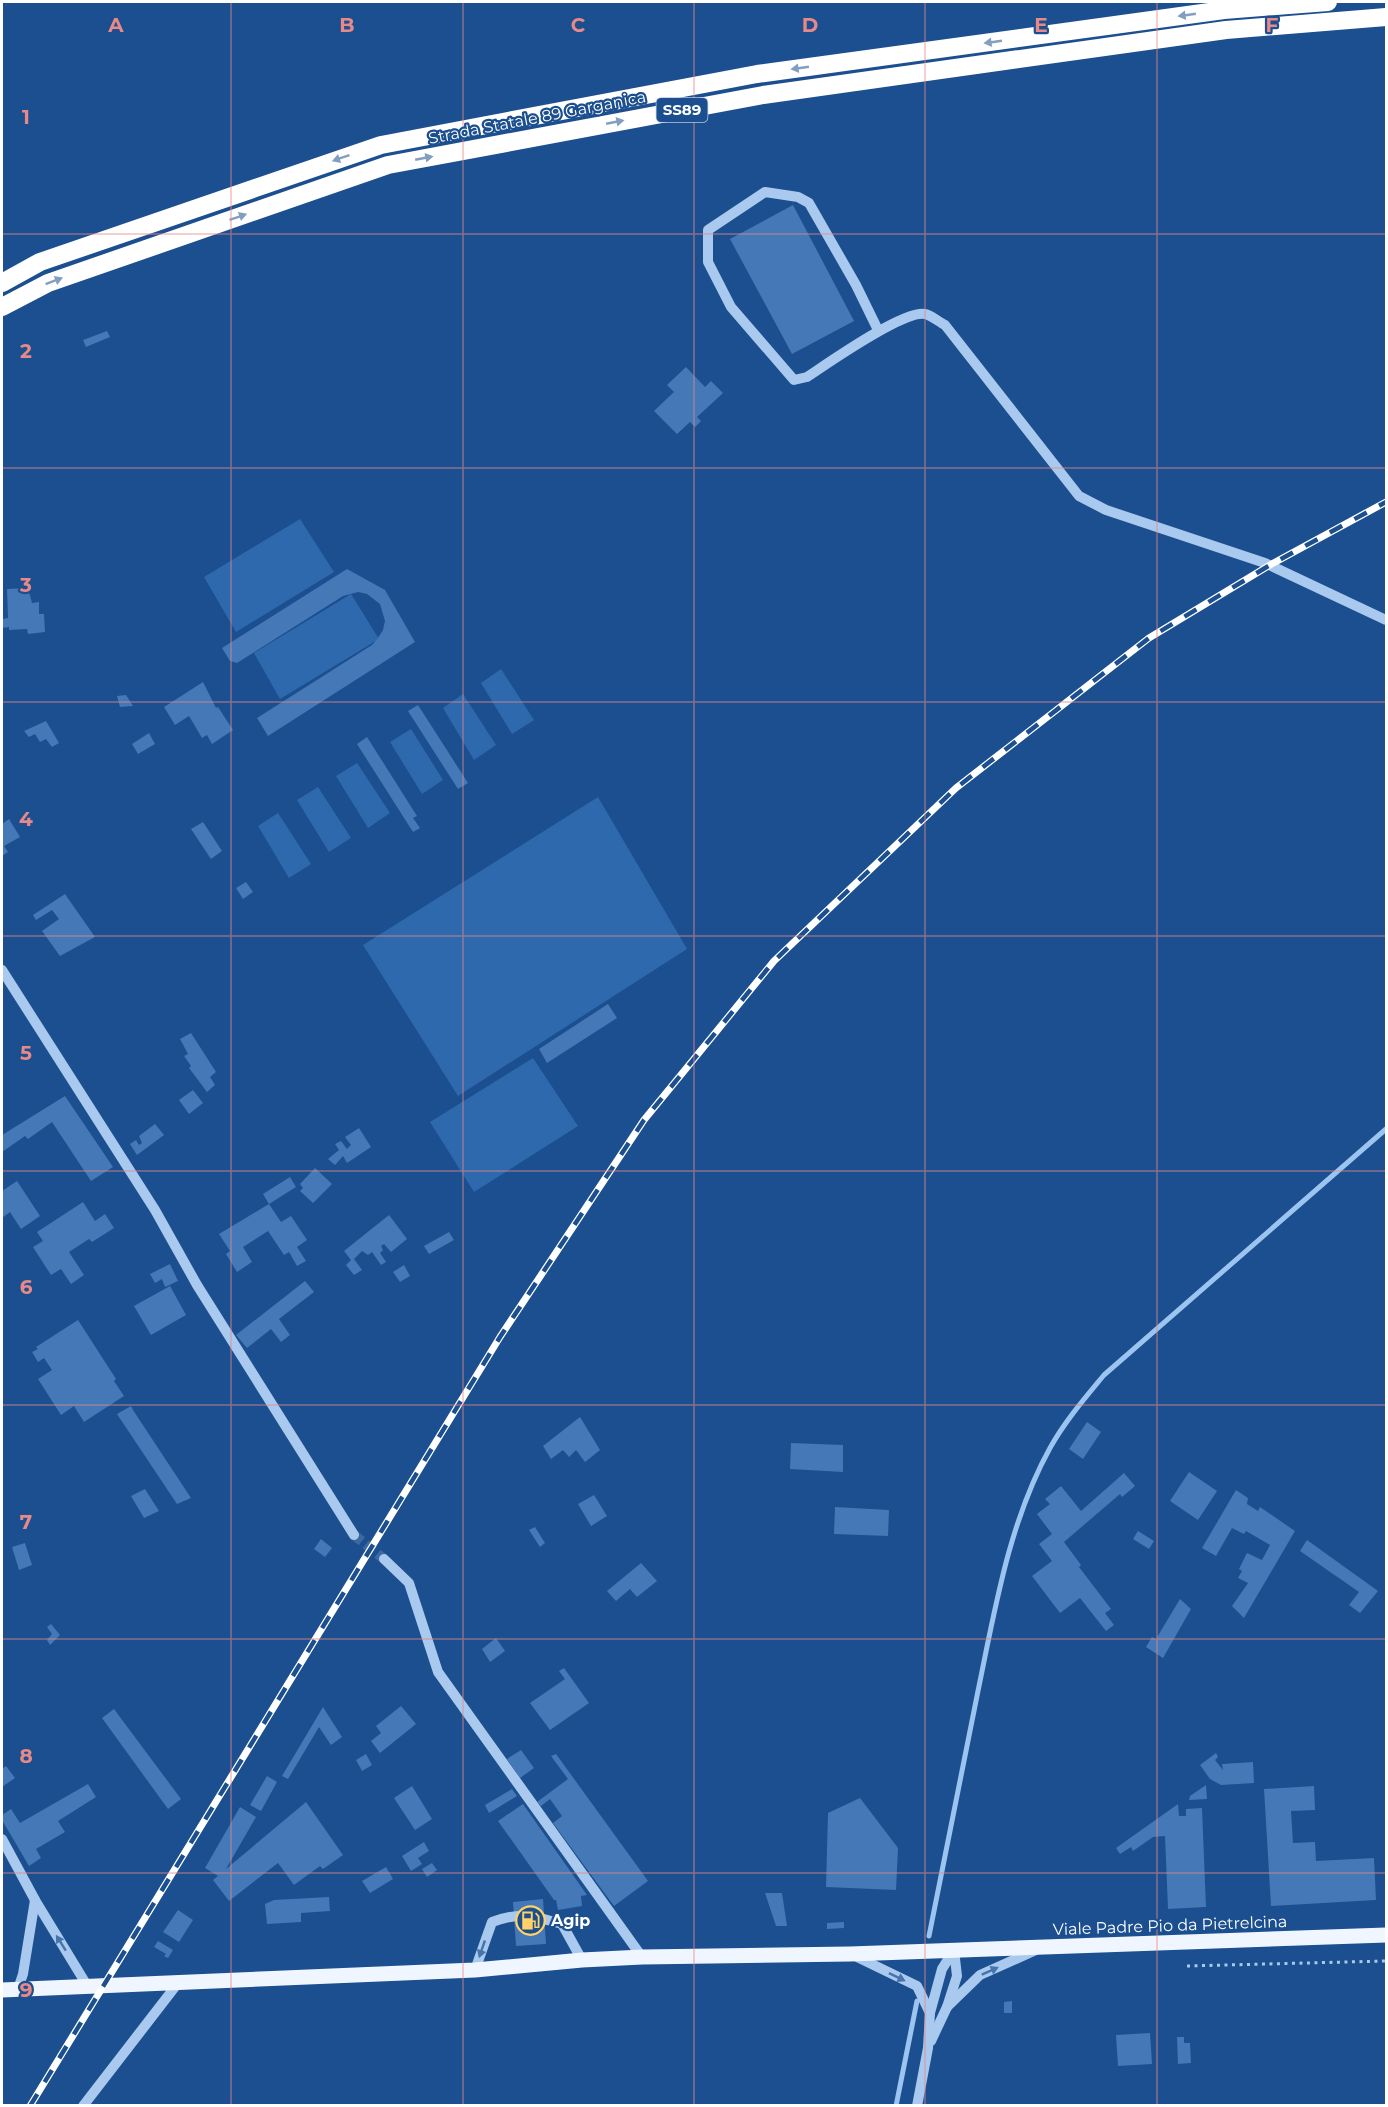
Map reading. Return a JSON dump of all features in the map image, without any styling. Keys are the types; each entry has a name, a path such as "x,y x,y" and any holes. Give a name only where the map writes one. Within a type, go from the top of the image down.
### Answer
{"highway":[{"name":"Strada Statale 89 Garganica","path":"2,283 40,262 381,145 757,74 1224,10 1328,2"},
{"name":"Strada Statale 89 Garganica","path":"2,307 48,283 388,165 763,95 1226,30 1386,17"}],"main road":[{"name":"Viale Padre Pio da Pietrelcina","path":"2,1989 475,1970 642,1957 850,1954 1384,1936"}],"street":[{"path":"879,330 809,203 798,197 765,192 708,230 708,262 731,307 794,380 807,377 879,330 924,314 945,325 1079,496 1106,510 1265,563 1386,620"},
{"path":"2,970 155,1210 197,1285 354,1535"},
{"path":"384,1559 409,1583 438,1672 642,1957"},
{"path":"2,1839 35,1900 88,1986"},
{"path":"18,1989 23,1974 35,1900"},
{"path":"475,1970 492,1923 507,1917 528,1914 562,1924 582,1960"},
{"path":"946,2007 980,1975 1042,1948"},
{"path":"928,2048 957,1976 954,1950"},
{"path":"917,2106 928,2048 930,2013 942,1969 954,1950"},
{"path":"850,1954 917,1986 930,2013"},
{"path":"83,2106 178,1983"}],"path":[{"path":"1187,1966 1386,1961"}],"shaded area":[{"path":"300,519 334,572 236,632 204,577"},
{"path":"351,594 379,639 280,699 254,653"},
{"path":"501,669 534,720 512,734 481,683"},
{"path":"463,694 496,745 474,760 443,708"},
{"path":"411,729 443,780 422,794 390,742"},
{"path":"357,763 390,813 368,828 336,776"},
{"path":"318,787 351,838 329,852 297,800"},
{"path":"598,797 687,949 458,1096 363,945"},
{"path":"278,813 311,864 289,878 258,826"},
{"path":"533,1058 578,1126 474,1192 430,1122"}],"building":[{"path":"793,205 854,321 792,354 730,239"},
{"path":"107,331 110,337 86,347 83,340"},
{"path":"686,367 705,387 711,381 723,393 697,417 701,421 695,427 690,422 677,434 654,411 674,392 667,385"},
{"path":"347,569 385,590 415,642 268,736 257,718 372,645 378,638 385,621 380,604 367,594 358,592 343,596 237,663 230,661 222,648"},
{"path":"28,588 32,603 39,602 39,614 44,614 45,632 28,634 27,629 2,628 2,619 8,618 7,589"},
{"path":"203,682 216,708 218,707 233,730 212,744 207,735 202,738 189,716 175,725 164,707"},
{"path":"126,695 133,706 120,707 117,696"},
{"path":"418,705 468,783 458,789 408,711"},
{"path":"46,721 59,743 52,747 46,739 40,742 35,734 29,737 24,731"},
{"path":"149,733 155,744 138,754 132,744"},
{"path":"367,737 417,816 413,818 420,828 413,832 357,744"},
{"path":"9,819 20,837 4,846 8,852 2,856 2,824"},
{"path":"203,822 222,851 211,859 191,829"},
{"path":"246,882 253,892 243,899 236,888"},
{"path":"65,894 95,937 60,956 42,931 59,919 52,910 36,920 33,915"},
{"path":"608,1004 617,1018 547,1063 539,1049"},
{"path":"191,1033 216,1072 210,1077 215,1085 207,1092 189,1068 191,1066 184,1056 188,1054 180,1039"},
{"path":"193,1090 203,1103 189,1114 179,1100"},
{"path":"65,1096 113,1167 91,1181 52,1122 28,1139 25,1136 2,1152 2,1135"},
{"path":"155,1124 164,1135 137,1155 130,1144 136,1140 139,1145 142,1143 139,1136"},
{"path":"359,1128 371,1147 347,1163 343,1156 335,1165 328,1159 339,1150 335,1144 341,1141 347,1149 351,1145 345,1137"},
{"path":"315,1168 332,1184 313,1203 300,1191 303,1188 300,1184"},
{"path":"290,1177 296,1187 269,1204 263,1194"},
{"path":"17,1181 40,1216 21,1229 10,1212 2,1218 2,1191"},
{"path":"83,1202 95,1221 105,1214 114,1228 92,1242 89,1239 69,1252 84,1275 71,1284 61,1269 51,1275 33,1247 43,1241 37,1232"},
{"path":"269,1204 281,1222 291,1216 307,1240 297,1247 306,1261 297,1266 289,1252 284,1255 268,1231 243,1247 252,1262 237,1272 226,1254 230,1251 219,1234"},
{"path":"389,1215 407,1239 391,1252 384,1244 381,1246 383,1250 380,1253 386,1262 381,1265 372,1252 368,1255 362,1251 354,1259 362,1270 354,1275 346,1265 351,1260 344,1251"},
{"path":"449,1232 454,1240 429,1254 424,1246"},
{"path":"170,1264 178,1281 165,1287 162,1279 155,1283 150,1274"},
{"path":"404,1265 410,1276 400,1282 393,1272"},
{"path":"305,1281 314,1292 279,1319 290,1335 281,1342 271,1329 247,1348 236,1335"},
{"path":"170,1286 186,1315 151,1335 134,1306"},
{"path":"78,1320 116,1379 114,1381 124,1396 84,1422 74,1406 61,1415 38,1379 52,1370 44,1358 38,1362 32,1352 38,1349 36,1347"},
{"path":"131,1406 191,1498 177,1504 117,1414"},
{"path":"580,1417 600,1450 585,1462 576,1450 569,1457 563,1450 551,1459 543,1446"},
{"path":"1087,1422 1101,1432 1083,1459 1069,1449"},
{"path":"791,1443 843,1445 843,1472 790,1469"},
{"path":"1189,1472 1217,1491 1198,1520 1170,1501"},
{"path":"1124,1473 1135,1486 1122,1497 1120,1494 1064,1542 1081,1565 1079,1567 1111,1609 1105,1613 1114,1625 1106,1631 1080,1598 1060,1613 1032,1576 1052,1561 1039,1544 1052,1534 1037,1514 1050,1504 1045,1499 1061,1486 1081,1511"},
{"path":"145,1489 159,1511 144,1518 131,1496"},
{"path":"1236,1490 1248,1498 1247,1504 1258,1511 1260,1507 1295,1531 1244,1618 1232,1606 1248,1583 1238,1578 1242,1571 1239,1569 1247,1553 1262,1560 1270,1545 1246,1531 1244,1534 1232,1528 1216,1556 1202,1548"},
{"path":"594,1495 607,1516 591,1526 578,1504"},
{"path":"835,1507 889,1510 888,1536 834,1534"},
{"path":"535,1527 545,1543 540,1547 529,1530"},
{"path":"1138,1531 1154,1541 1149,1549 1133,1539"},
{"path":"321,1539 332,1548 325,1557 314,1549"},
{"path":"1307,1540 1378,1591 1360,1613 1349,1605 1359,1592 1300,1551"},
{"path":"25,1543 32,1565 19,1570 12,1547"},
{"path":"641,1563 657,1581 637,1597 630,1589 616,1601 607,1591"},
{"path":"1180,1599 1191,1609 1163,1658 1146,1647 1152,1637 1156,1639"},
{"path":"51,1624 60,1635 50,1645 47,1640 52,1634 47,1627"},
{"path":"496,1638 505,1651 490,1662 482,1649"},
{"path":"564,1668 589,1703 550,1730 530,1703 565,1679 559,1671"},
{"path":"401,1706 416,1724 380,1753 371,1741 381,1733 376,1726"},
{"path":"323,1707 342,1737 331,1745 319,1727 288,1779 282,1776"},
{"path":"114,1709 181,1799 168,1809 102,1718"},
{"path":"521,1750 534,1768 520,1778 507,1759"},
{"path":"1216,1753 1218,1757 1215,1760 1223,1770 1222,1764 1253,1762 1254,1783 1221,1785 1210,1779 1200,1765"},
{"path":"366,1754 372,1765 362,1771 356,1760"},
{"path":"556,1754 648,1881 614,1906 553,1823 562,1816 550,1799 541,1806 537,1802 568,1779 551,1756"},
{"path":"6,1766 15,1778 2,1787 2,1769"},
{"path":"267,1776 277,1782 261,1811 250,1805"},
{"path":"88,1784 96,1797 58,1821 65,1832 36,1849 41,1858 29,1866 2,1820 2,1815 11,1809 20,1823"},
{"path":"1206,1785 1207,1799 1189,1800 1190,1796"},
{"path":"412,1786 432,1819 415,1830 394,1798"},
{"path":"1314,1786 1315,1810 1291,1811 1293,1843 1315,1842 1316,1861 1374,1858 1376,1900 1271,1906 1264,1789"},
{"path":"512,1789 517,1796 489,1813 485,1805"},
{"path":"860,1798 898,1848 896,1890 826,1887 828,1813"},
{"path":"306,1802 343,1855 323,1869 320,1866 294,1885 278,1863 229,1901 213,1880 218,1876 205,1868 240,1807 256,1817 226,1869"},
{"path":"523,1804 587,1895 581,1896 582,1906 558,1910 556,1900 498,1821"},
{"path":"1178,1804 1179,1816 1186,1816 1186,1809 1202,1808 1206,1907 1168,1909 1165,1836 1153,1837 1133,1851 1131,1847 1120,1854 1116,1848"},
{"path":"424,1842 429,1851 418,1858 422,1864 411,1871 402,1856"},
{"path":"432,1863 437,1870 427,1877 422,1869"},
{"path":"386,1867 393,1879 370,1893 362,1881"},
{"path":"765,1893 782,1893 787,1926 776,1926"},
{"path":"329,1897 330,1911 301,1913 301,1922 267,1924 265,1904 274,1900"},
{"path":"543,1899 546,1944 516,1946 513,1902"},
{"path":"178,1910 193,1920 179,1942 163,1932"},
{"path":"844,1922 844,1928 827,1929 827,1923"},
{"path":"158,1941 173,1950 168,1958 164,1956 166,1954 154,1947"},
{"path":"1012,2001 1012,2013 1004,2013 1004,2002"},
{"path":"1150,2033 1152,2064 1118,2066 1116,2035"},
{"path":"1177,2037 1184,2037 1184,2043 1190,2043 1191,2063 1178,2064"}],"waterway":[{"path":"929,1936 1005,1566 1024,1506 1050,1448 1069,1419 1104,1375 1386,1129"},
{"path":"896,2106 917,2001"}],"tunnel":[{"path":"354,1535 384,1559"}],"railway":[{"path":"30,2106 500,1337 644,1120 774,961 956,788 1149,638 1270,565 1386,502"}],"place":[{"name":"Agip","path":"530,1920"}]}
